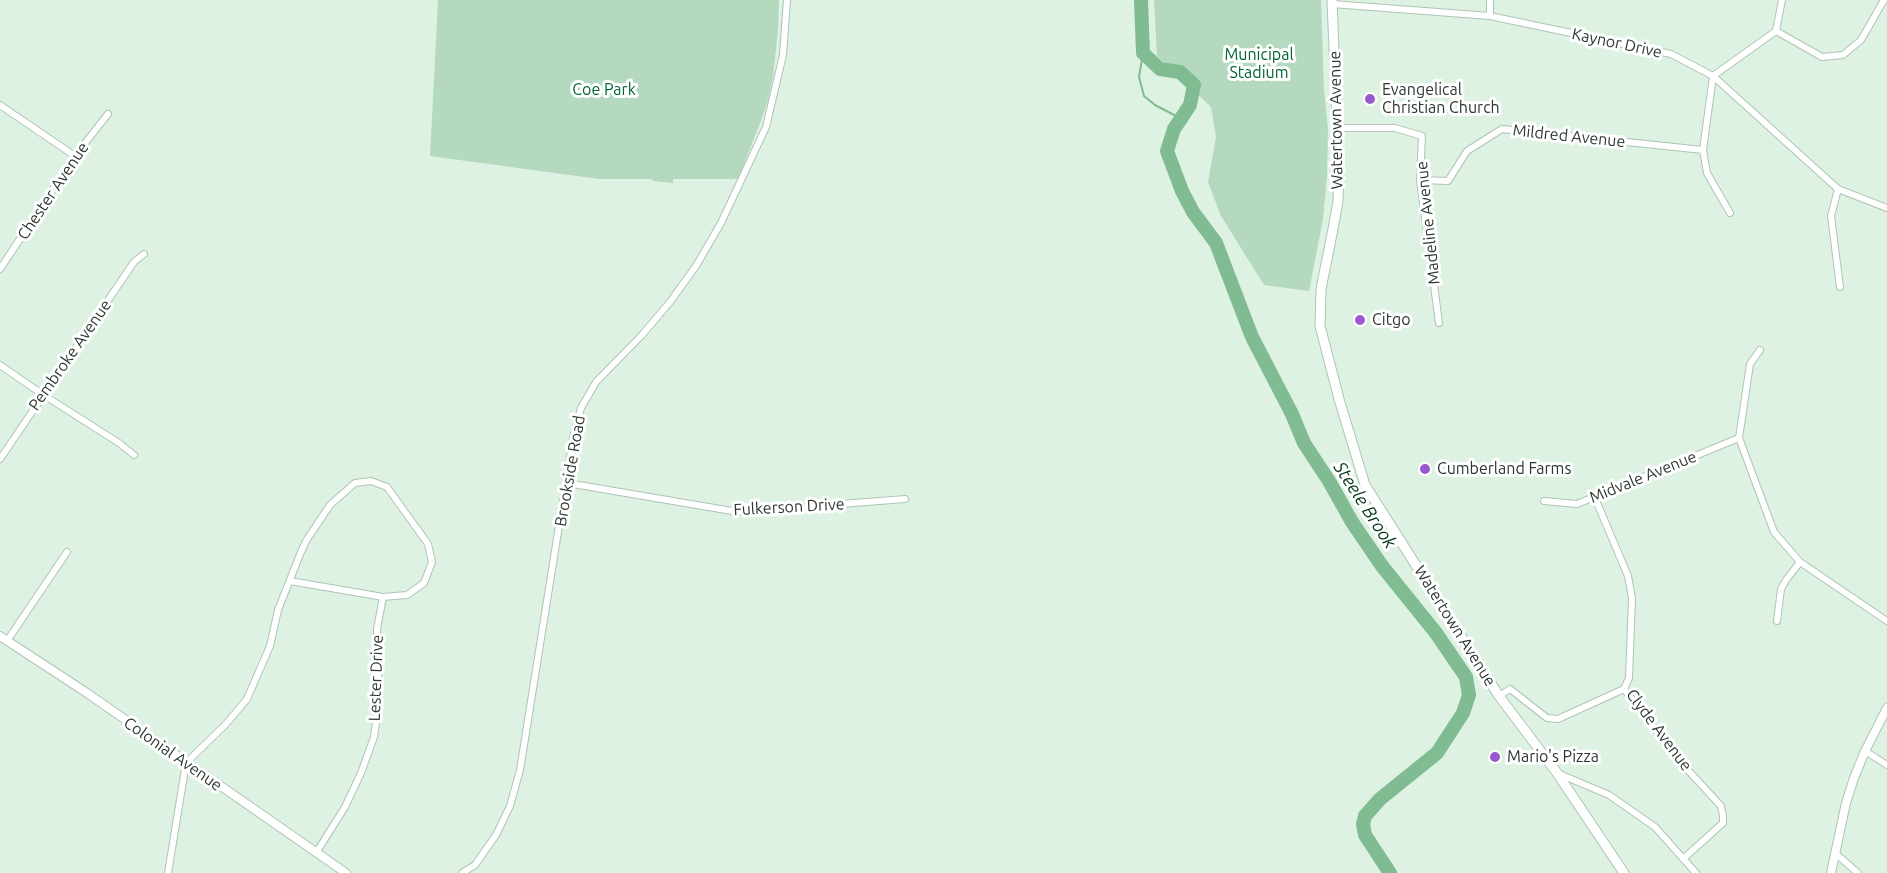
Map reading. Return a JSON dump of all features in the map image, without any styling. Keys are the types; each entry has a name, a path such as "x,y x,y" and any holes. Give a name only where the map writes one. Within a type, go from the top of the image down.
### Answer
{"main road":[{"name":"Watertown Avenue","path":"1332,2 1338,128 1338,201 1321,289 1320,326 1365,485 1499,696 1557,772 1624,873"}],"street":[{"name":"Brookside Road","path":"462,873 476,865 496,835 510,806 520,770 573,438 581,408 596,382 642,335 684,282 721,223 766,127 783,55 787,0"},
{"path":"1490,0 1490,16"},
{"path":"1730,213 1707,173 1703,150 1713,76 1776,31 1782,0"},
{"path":"1776,31 1822,57 1843,56 1861,40 1884,0"},
{"name":"Kaynor Drive","path":"1332,2 1490,16 1671,54 1713,76 1838,189 1887,208"},
{"path":"0,105 75,156"},
{"name":"Chester Avenue","path":"0,269 75,156 108,114"},
{"name":"Madeline Avenue","path":"1338,128 1395,128 1422,136 1420,180 1439,323"},
{"name":"Mildred Avenue","path":"1420,180 1448,181 1467,151 1502,129 1703,150"},
{"path":"1838,189 1831,216 1840,287"},
{"name":"Pembroke Avenue","path":"0,459 42,394 134,262 144,254"},
{"path":"1760,350 1750,364 1739,438 1774,532 1800,562 1887,621"},
{"path":"0,365 134,455"},
{"name":"Midvale Avenue","path":"1544,501 1576,504 1595,498 1739,438"},
{"path":"168,873 186,763 227,723 247,699 270,646 278,610 306,540 330,505 356,483 371,481 387,487 428,544 432,562 424,583 407,595 383,597 290,581"},
{"name":"Fulkerson Drive","path":"567,483 738,512 905,499"},
{"name":"Clyde Avenue","path":"1595,498 1628,576 1632,598 1629,678 1624,689 1686,768 1721,806 1722,824 1683,859"},
{"path":"4,639 67,552"},
{"path":"1777,621 1781,590 1800,562"},
{"name":"Lester Drive","path":"316,853 345,807 374,737 379,701 377,628 383,597"},
{"name":"Colonial Avenue","path":"4,639 87,693 346,873"},
{"path":"1499,696 1510,689 1547,718 1558,719 1624,689"},
{"path":"1831,873 1846,802 1865,751 1887,708"},
{"path":"1865,751 1887,765"},
{"path":"1557,772 1609,795 1654,827 1695,873"},
{"path":"1835,853 1858,873"}],"green space":[{"name":"Coe Park","path":"438,0 779,0 773,77 768,100 738,179 673,179 673,183 652,179 599,179 430,156"},
{"name":"Municipal Stadium","path":"1154,0 1321,0 1324,90 1328,129 1327,176 1323,219 1309,291 1264,285 1221,216 1208,182 1216,137 1211,107 1157,56"}],"waterway":[{"name":"Steele Brook","path":"1141,0 1143,53 1160,69 1180,72 1194,85 1190,105 1174,129 1167,151 1182,191 1193,212 1216,243 1252,337 1292,414 1304,443 1352,522 1382,566 1436,633 1466,677 1469,695 1463,713 1437,753 1380,799 1365,816 1363,824 1365,835 1390,873"},
{"name":"Steele Brook","path":"1143,53 1139,77 1144,96 1155,105 1180,118"}],"place":[{"name":"Evangelical Christian Church","path":"1370,99"},
{"name":"Citgo","path":"1360,320"},
{"name":"Cumberland Farms","path":"1425,469"},
{"name":"Mario's Pizza","path":"1495,757"}]}
